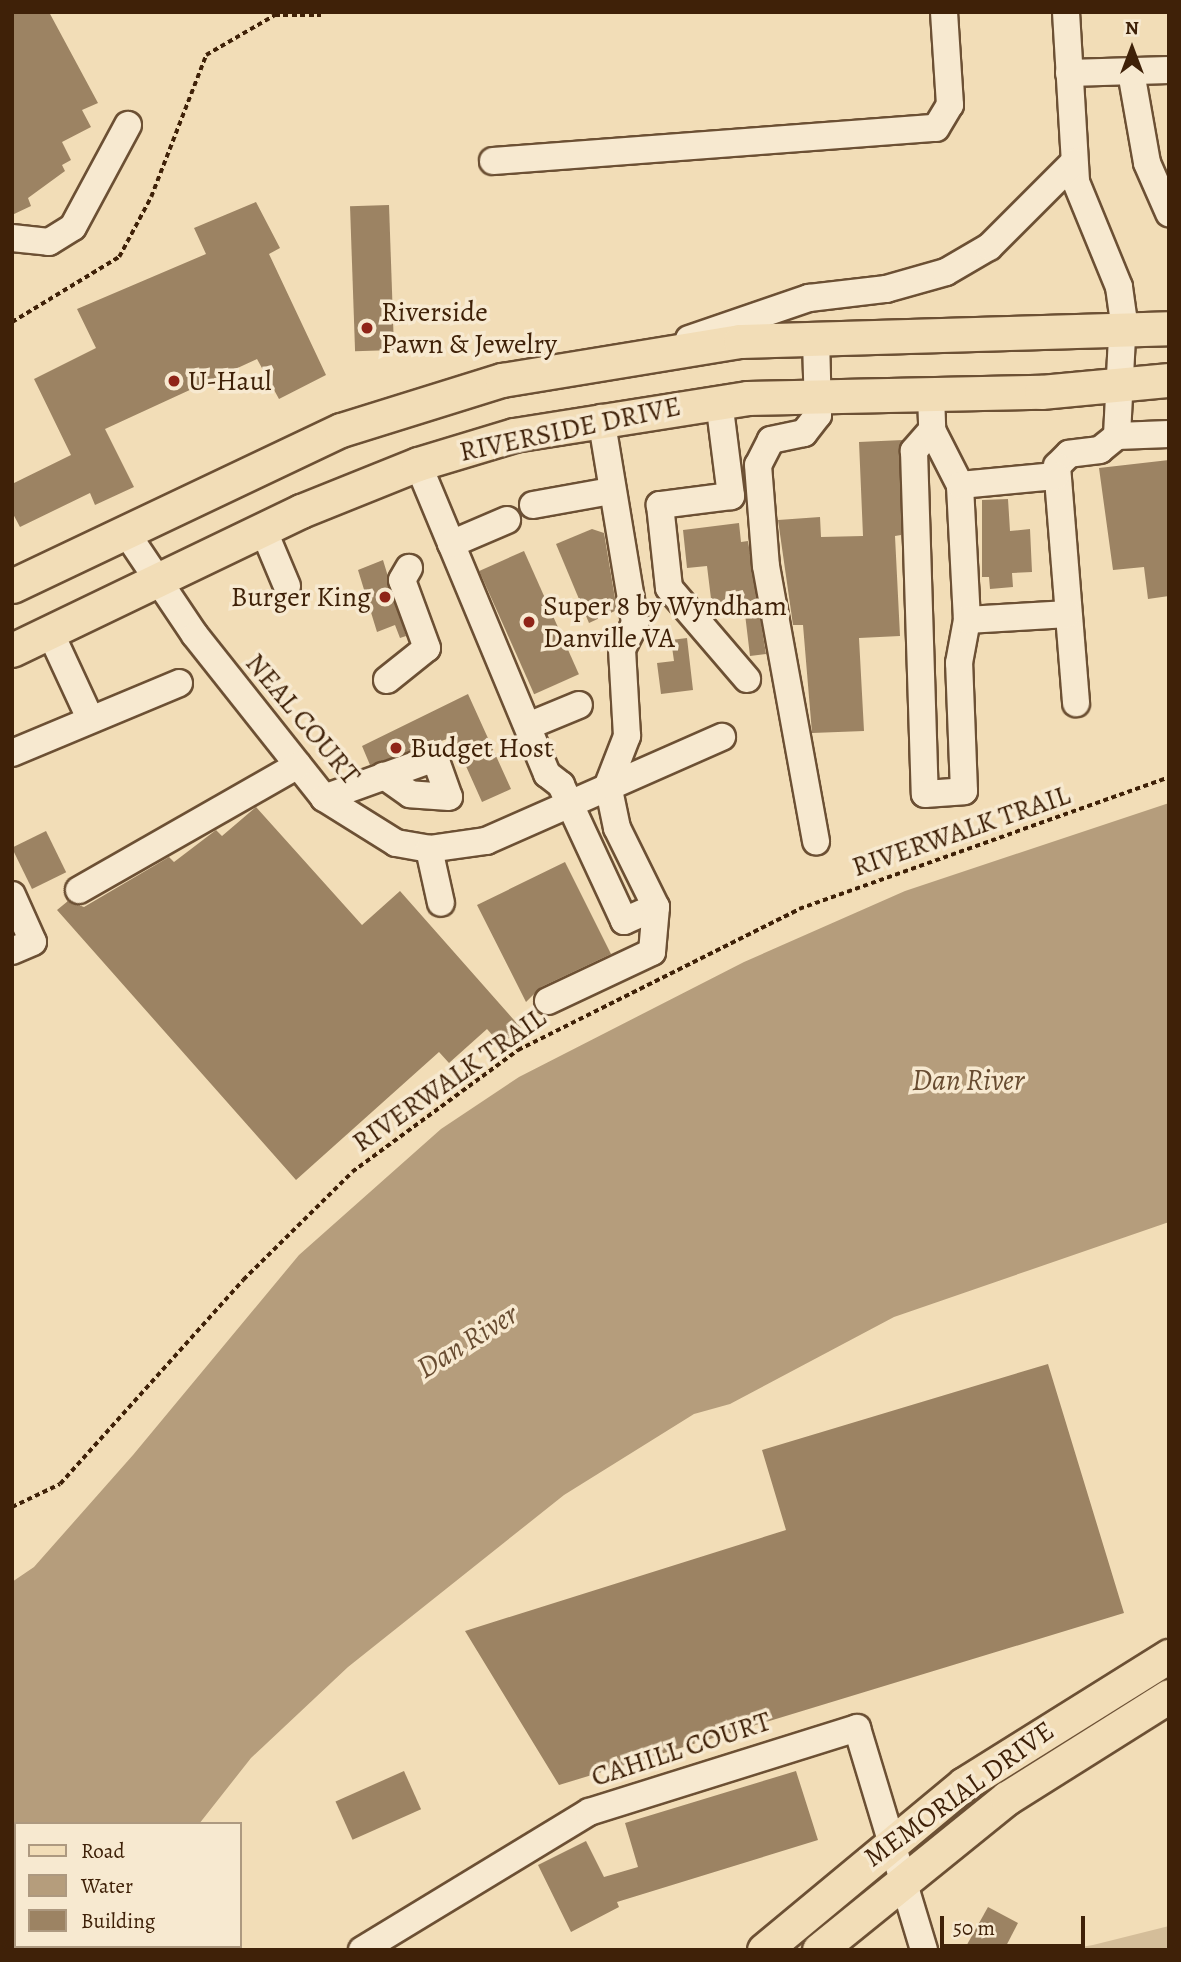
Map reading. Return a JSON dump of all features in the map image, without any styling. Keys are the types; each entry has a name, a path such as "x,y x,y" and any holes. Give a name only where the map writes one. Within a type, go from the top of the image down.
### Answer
{"main road":[{"name":"RIVERSIDE DRIVE","path":"12,586 341,430 416,403 566,366 671,348 816,338 1122,332 1169,328"},
{"name":"RIVERSIDE DRIVE","path":"12,650 263,529 418,464 601,418 719,401 1122,386 1169,380"},
{"name":"MEMORIAL DRIVE","path":"764,1950 891,1840 1036,1735 1169,1656"},
{"name":"MEMORIAL DRIVE","path":"819,1950 902,1878 1007,1798 1169,1696"}],"street":[{"path":"494,161 936,128 950,105 944,12"},
{"path":"1066,12 1074,162 1119,287 1122,386 1117,436"},
{"path":"1069,73 1169,70"},
{"path":"1131,72 1147,163 1169,213"},
{"path":"12,238 49,242 73,227 128,125"},
{"path":"671,348 809,298 886,289 946,272 989,247 1074,162"},
{"path":"816,338 818,396 813,426 771,440 758,465 766,566 816,842"},
{"path":"932,394 932,429 960,485 967,620 959,663 964,791 925,794 914,452 932,429"},
{"path":"719,401 731,496 660,505 669,588 747,679"},
{"path":"548,1001 652,952 656,907 617,828 608,785 627,736 622,649 635,622 620,502 611,491 601,418"},
{"path":"1076,703 1056,476 1062,458 1100,450 1117,436 1169,434"},
{"path":"418,464 528,726 624,921 656,907"},
{"path":"960,485 1056,476"},
{"path":"533,505 611,491"},
{"path":"451,544 507,520"},
{"path":"263,529 286,586"},
{"name":"NEAL COURT","path":"125,531 158,580 324,798 370,832 429,849 486,841 722,737"},
{"path":"387,680 427,648 402,580 409,568"},
{"path":"967,620 1068,614"},
{"path":"50,632 90,718"},
{"path":"12,752 179,682"},
{"path":"528,726 579,705"},
{"path":"79,890 298,765"},
{"path":"324,798 384,776"},
{"path":"586,843 617,828"},
{"path":"429,849 441,903"},
{"path":"12,895 33,942 12,951"},
{"name":"CAHILL COURT","path":"362,1950 589,1812 857,1728 924,1950"}],"path":[{"path":"12,323 119,257 152,197 206,55 275,15 321,15"},
{"name":"RIVERWALK TRAIL","path":"12,1507 60,1484 243,1280 352,1171 519,1049 799,909 1169,777"}],"shaded area":[{"path":"1169,1926 1169,1950 1063,1950 1093,1945"}],"water":[{"name":"Dan River","path":"1169,803 1169,1222 894,1317 730,1404 694,1414 564,1495 348,1667 251,1758 201,1822 14,1822 14,1948 57,1948 12,1950 12,1582 34,1567 133,1455 299,1255 441,1129 519,1077 744,962 905,891"}],"building":[{"path":"12,12 49,12 98,103 82,110 91,127 62,142 71,160 62,165 65,171 28,198 31,206 12,215"},
{"path":"256,202 280,248 269,254 326,375 279,399 257,359 105,429 134,487 95,505 90,493 20,527 12,512 12,484 71,455 34,379 96,348 77,309 206,254 194,228"},
{"path":"389,205 394,350 355,351 350,206"},
{"path":"903,440 901,535 895,536 900,636 859,638 864,731 812,733 803,625 793,625 778,520 820,517 821,537 863,536 859,442"},
{"path":"1169,460 1169,596 1148,599 1144,567 1113,570 1099,468"},
{"path":"1008,499 1010,531 1030,529 1032,572 1012,573 1013,587 990,589 989,577 982,577 982,500"},
{"path":"739,523 741,542 748,541 766,654 750,656 745,614 713,615 707,566 687,568 683,530"},
{"path":"592,529 604,533 617,610 589,623 556,544"},
{"name":"Super 8 by Wyndham Danville VA","path":"524,551 579,674 534,694 479,571"},
{"path":"383,560 406,636 400,638 395,625 377,632 358,570"},
{"path":"687,638 693,690 661,694 657,663 674,661 671,640"},
{"name":"Budget Host","path":"468,694 511,789 482,802 453,737 370,765 362,746"},
{"path":"256,807 362,925 400,891 521,1028 501,1045 487,1029 449,1063 439,1052 296,1180 57,910 68,901 84,907 169,857 174,862 216,830 222,836"},
{"path":"46,831 66,872 32,889 12,848"},
{"path":"565,862 611,954 541,987 526,1002 477,905"},
{"path":"1048,1364 1124,1613 559,1785 465,1631 786,1530 762,1450"},
{"path":"404,1771 421,1809 353,1840 335,1802"},
{"path":"796,1771 818,1840 617,1902 619,1907 571,1932 538,1865 586,1841 604,1877 638,1867 625,1823"},
{"path":"988,1907 1018,1923 1004,1950 964,1950"}],"place":[{"name":"Riverside Pawn & Jewelry","path":"367,328"},
{"name":"U-Haul","path":"174,381"},
{"name":"Burger King","path":"385,597"},
{"name":"Super 8 by Wyndham Danville VA","path":"529,622"},
{"name":"Budget Host","path":"396,748"}]}
